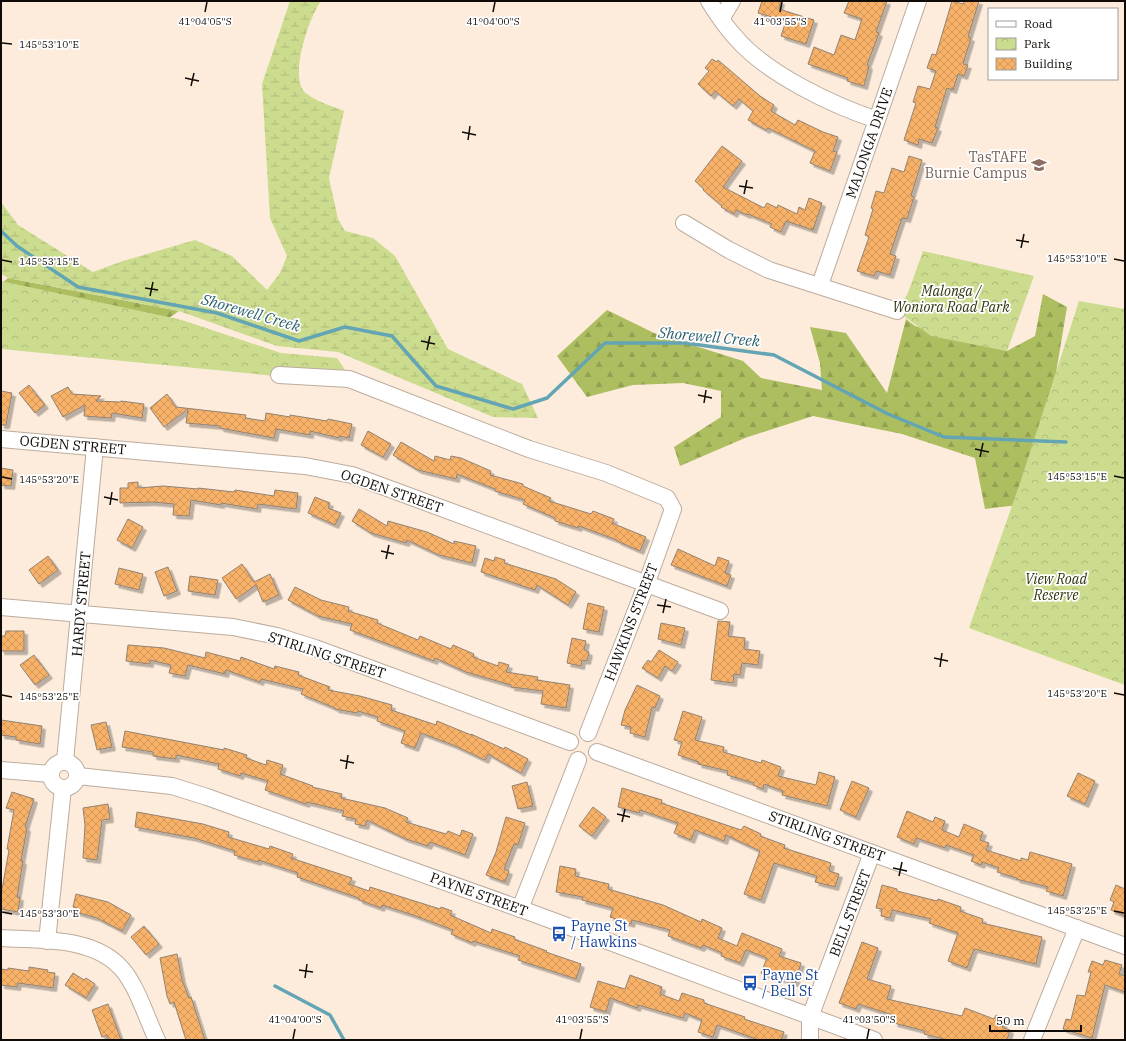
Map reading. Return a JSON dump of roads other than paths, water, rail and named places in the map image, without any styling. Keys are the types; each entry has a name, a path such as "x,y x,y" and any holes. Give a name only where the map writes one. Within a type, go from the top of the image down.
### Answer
{"street":[{"path":"709,1 736,39 755,56 796,84 877,120"},
{"path":"721,19 732,1"},
{"name":"MALONGA DRIVE","path":"820,285 918,1"},
{"path":"684,223 729,250 769,270 820,285 897,311"},
{"name":"HAWKINS STREET","path":"279,375 348,379 529,449 606,473 667,498 673,509 646,585 588,733"},
{"name":"OGDEN STREET","path":"1,439 304,466 352,475 545,545 646,585 720,611"},
{"name":"HARDY STREET","path":"65,761 95,447"},
{"name":"STIRLING STREET","path":"1,607 232,627 277,636 314,648 570,742"},
{"path":"579,733 588,733 595,739 598,747 597,752 591,759 578,760 570,751 570,742 579,733"},
{"name":"STIRLING STREET","path":"597,752 1125,946"},
{"path":"520,909 578,760"},
{"path":"65,761 76,768 78,776 74,784 63,788 53,782 51,774 57,763 65,761"},
{"path":"1,770 51,774"},
{"name":"PAYNE STREET","path":"78,776 172,786 207,797 520,909 874,1040"},
{"path":"47,941 63,788"},
{"name":"BELL STREET","path":"810,1017 872,853"},
{"path":"1032,1040 1077,928"},
{"path":"1,938 85,945 106,955 122,969 134,988 157,1040"},
{"path":"810,1017 810,1040"}],"waterway":[{"name":"Shorewell Creek","path":"1,231 17,246 78,287 217,313 299,341 345,327 392,336 436,386 513,409 547,398 605,343 685,343 774,355 888,414 944,437 1066,442"},
{"path":"275,986 330,1015 344,1040"}],"place":[{"name":"TasTAFE Burnie Campus","path":"1039,165"},
{"name":"Payne St / Hawkins","path":"559,934"},
{"name":"Payne St / Bell St","path":"750,983"}],"park label":[{"name":"Malonga / Woniora Road Park","path":"951,300"},
{"name":"View Road Reserve","path":"1056,588"}]}
